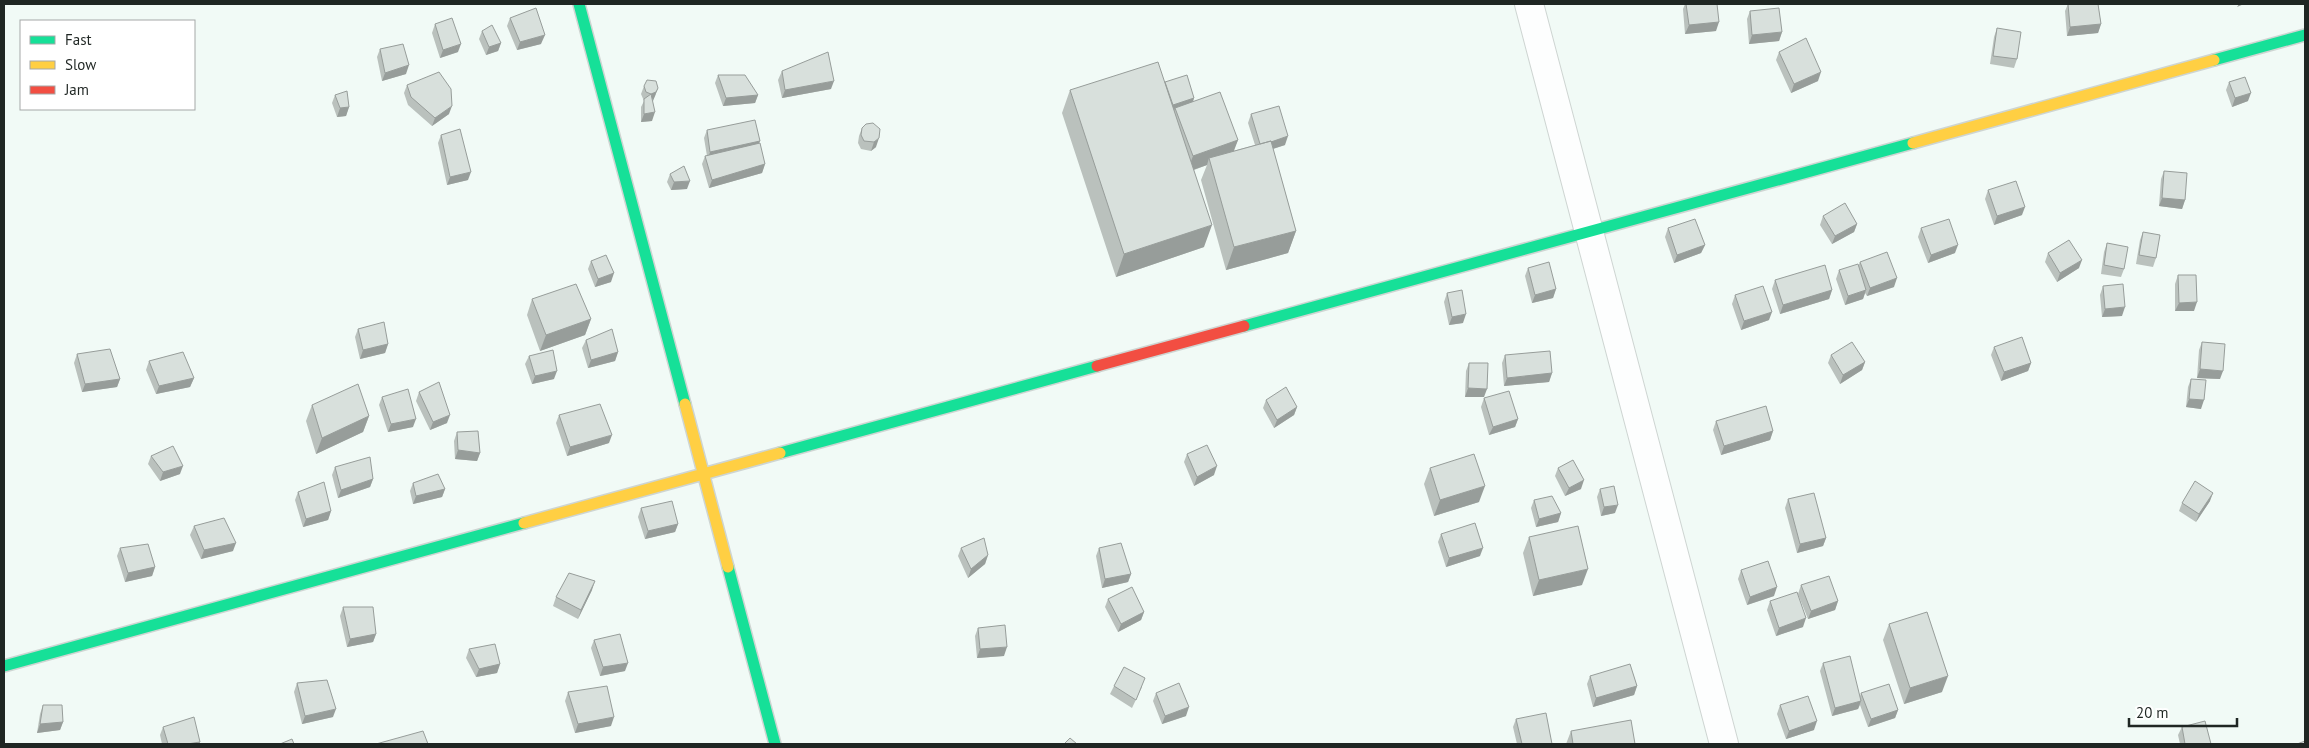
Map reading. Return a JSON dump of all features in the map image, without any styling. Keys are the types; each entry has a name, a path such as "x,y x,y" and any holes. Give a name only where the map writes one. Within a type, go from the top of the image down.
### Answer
{"street":[{"path":"579,4 775,744"},
{"path":"1529,4 1724,744"},
{"path":"4,666 2305,35"}],"building":[{"path":"1686,4 1717,4 1719,22 1689,25"},
{"path":"2068,4 2098,4 2101,24 2070,27"},
{"path":"536,8 545,35 520,42 510,18"},
{"path":"1779,8 1782,32 1752,35 1750,11"},
{"path":"452,18 461,44 443,50 435,24"},
{"path":"492,25 501,43 489,47 482,31"},
{"path":"1997,28 2021,32 2017,59 1993,56"},
{"path":"1806,38 1821,72 1794,84 1779,52"},
{"path":"403,44 409,65 385,73 380,49"},
{"path":"828,52 834,81 785,90 782,71"},
{"path":"1158,62 1212,225 1124,254 1070,90"},
{"path":"439,72 451,89 452,106 435,118 411,97 407,85"},
{"path":"718,75 745,75 758,95 726,98"},
{"path":"1187,75 1194,98 1173,105 1165,82"},
{"path":"2245,77 2251,93 2235,98 2229,82"},
{"path":"647,80 656,81 658,88 656,92 651,94 646,92 644,86"},
{"path":"347,91 349,107 340,108 335,95"},
{"path":"1220,92 1238,140 1193,156 1175,108"},
{"path":"651,94 655,112 644,114 644,99"},
{"path":"1279,106 1288,136 1260,144 1251,114"},
{"path":"755,120 760,141 710,152 707,130"},
{"path":"873,123 880,129 879,138 874,142 864,141 861,135 862,128 866,124"},
{"path":"460,129 471,172 450,177 441,135"},
{"path":"1271,141 1296,231 1234,247 1209,158"},
{"path":"760,143 765,164 712,180 705,156"},
{"path":"684,166 690,181 674,182 670,174"},
{"path":"2164,171 2187,173 2185,200 2162,198"},
{"path":"2016,181 2025,207 1997,216 1988,190"},
{"path":"1845,203 1857,224 1835,236 1823,216"},
{"path":"1695,219 1705,245 1677,255 1668,228"},
{"path":"1949,219 1958,245 1931,255 1921,228"},
{"path":"2143,232 2160,235 2156,258 2139,255"},
{"path":"2069,240 2082,260 2060,273 2048,253"},
{"path":"2107,243 2128,247 2124,269 2104,265"},
{"path":"1887,252 1897,278 1870,288 1860,262"},
{"path":"606,255 614,273 598,279 591,261"},
{"path":"1549,262 1556,289 1535,295 1528,268"},
{"path":"1858,264 1866,290 1848,296 1839,270"},
{"path":"1825,265 1832,290 1783,305 1775,280"},
{"path":"2178,275 2196,275 2197,302 2179,303"},
{"path":"576,284 591,319 546,335 532,299"},
{"path":"2123,284 2125,307 2105,309 2103,286"},
{"path":"1763,286 1772,312 1744,321 1735,295"},
{"path":"1462,290 1466,314 1452,317 1447,293"},
{"path":"384,322 388,344 363,350 358,329"},
{"path":"612,329 618,352 591,360 586,340"},
{"path":"2022,337 2031,363 2004,372 1994,347"},
{"path":"1852,342 1865,362 1843,375 1831,355"},
{"path":"2202,342 2225,344 2223,371 2200,369"},
{"path":"110,349 120,379 85,384 77,354"},
{"path":"553,350 557,371 535,376 529,356"},
{"path":"1550,351 1552,373 1507,378 1505,355"},
{"path":"183,352 194,378 159,386 149,361"},
{"path":"1469,363 1488,363 1487,389 1468,388"},
{"path":"2191,379 2206,380 2204,400 2189,399"},
{"path":"439,382 450,415 433,422 419,392"},
{"path":"358,384 369,416 322,438 312,405"},
{"path":"1286,387 1297,407 1277,420 1266,400"},
{"path":"408,389 416,419 391,424 382,397"},
{"path":"1509,391 1518,419 1493,427 1484,398"},
{"path":"600,404 612,435 570,447 559,415"},
{"path":"1766,406 1773,431 1724,446 1716,421"},
{"path":"478,431 480,453 458,450 457,432"},
{"path":"1207,445 1217,466 1197,477 1187,454"},
{"path":"173,446 183,466 163,472 151,456"},
{"path":"1474,454 1485,486 1440,500 1430,468"},
{"path":"370,457 373,479 341,490 335,467"},
{"path":"1573,460 1584,480 1569,488 1558,468"},
{"path":"438,474 445,489 416,496 413,483"},
{"path":"2195,481 2213,493 2199,514 2182,503"},
{"path":"324,482 331,511 306,519 298,492"},
{"path":"1614,486 1618,505 1604,507 1600,489"},
{"path":"1814,493 1826,538 1800,544 1788,499"},
{"path":"1552,496 1561,513 1539,519 1534,500"},
{"path":"672,501 678,524 648,531 641,508"},
{"path":"224,518 236,543 204,550 194,526"},
{"path":"1475,523 1483,548 1449,558 1441,534"},
{"path":"1578,526 1588,569 1539,580 1529,537"},
{"path":"984,538 988,555 971,569 961,548"},
{"path":"1121,543 1131,574 1105,579 1099,548"},
{"path":"148,544 155,567 128,573 120,548"},
{"path":"1768,561 1777,587 1750,597 1741,570"},
{"path":"569,573 595,581 581,610 556,597"},
{"path":"1829,576 1838,601 1811,611 1801,585"},
{"path":"1132,587 1144,612 1121,624 1108,599"},
{"path":"1797,592 1806,618 1779,628 1770,601"},
{"path":"343,607 373,607 376,634 350,639"},
{"path":"1927,612 1948,676 1910,688 1889,624"},
{"path":"1005,625 1007,647 980,649 978,628"},
{"path":"620,634 628,663 603,667 594,640"},
{"path":"495,644 500,664 479,669 469,649"},
{"path":"1850,656 1861,701 1835,708 1823,663"},
{"path":"1630,664 1637,686 1596,698 1590,676"},
{"path":"1124,667 1145,678 1136,700 1114,686"},
{"path":"327,680 336,709 305,716 297,683"},
{"path":"1179,683 1189,707 1165,716 1156,693"},
{"path":"1889,684 1898,710 1871,719 1861,693"},
{"path":"607,686 614,717 578,724 568,692"},
{"path":"1808,696 1817,721 1789,731 1780,705"},
{"path":"43,705 62,705 63,722 40,724"},
{"path":"1546,713 1552,744 1522,744 1516,719"},
{"path":"194,717 200,742 168,744 163,727"},
{"path":"1631,720 1635,744 1573,744 1571,731"},
{"path":"2205,721 2211,744 2185,744 2182,727"},
{"path":"423,731 428,744 376,744"},
{"path":"1070,738 1077,744 1064,744"},
{"path":"292,739 294,744 280,744"}],"traffic: fast":[{"path":"579,4 685,404"},
{"path":"2214,60 2305,35"},
{"path":"1244,326 1913,143"},
{"path":"780,453 1097,366"},
{"path":"4,666 524,523"},
{"path":"728,567 775,744"}],"traffic: slow":[{"path":"1913,143 2214,60"},
{"path":"685,404 728,567"},
{"path":"524,523 780,453"}],"traffic: jam":[{"path":"1097,366 1244,326"}]}
